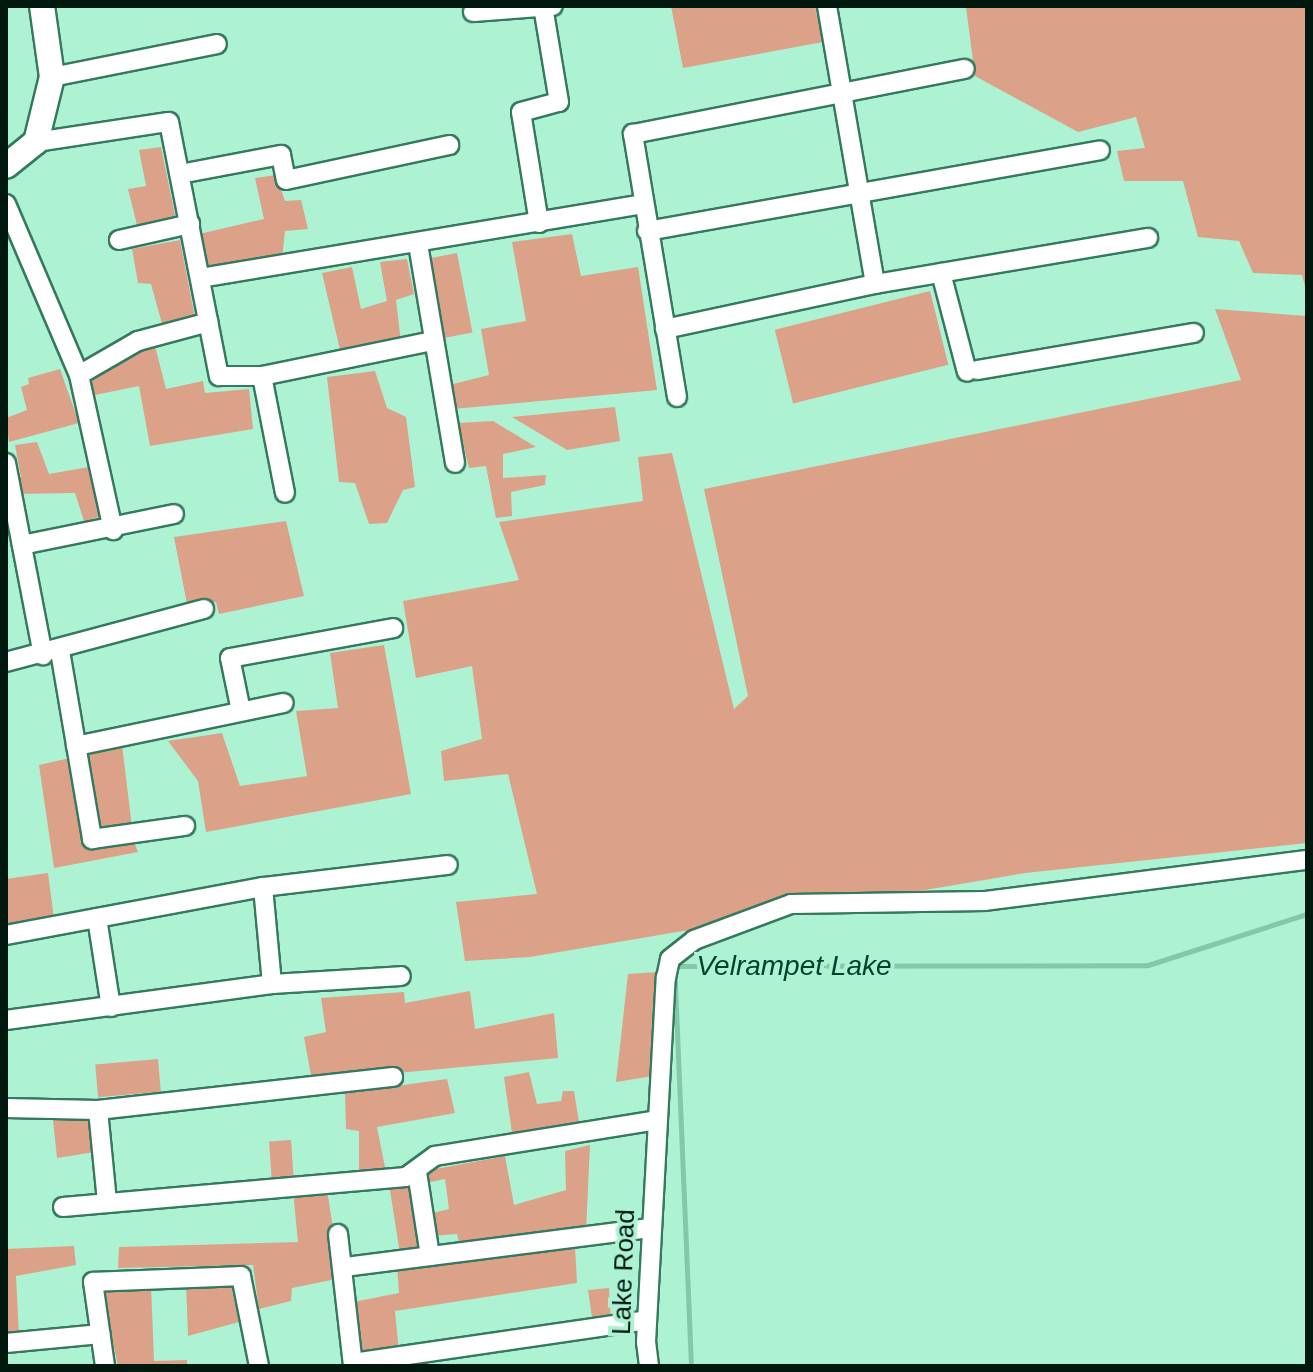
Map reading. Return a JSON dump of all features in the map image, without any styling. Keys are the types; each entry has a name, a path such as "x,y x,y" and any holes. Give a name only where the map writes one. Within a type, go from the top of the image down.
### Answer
{"main road":[{"path":"6,166 36,142 52,77 42,6"}],"street":[{"path":"827,6 875,284"},
{"path":"473,12 547,7 559,102 521,112 539,223"},
{"path":"52,77 217,44"},
{"path":"677,397 633,134 965,69"},
{"path":"36,142 169,122 219,376 262,376 432,341"},
{"path":"180,174 281,155 286,180 449,145"},
{"path":"647,231 1100,150"},
{"path":"6,204 79,375 113,530"},
{"path":"201,278 643,204"},
{"path":"119,240 190,224"},
{"path":"665,329 875,284 1148,238"},
{"path":"418,244 455,463"},
{"path":"941,273 972,371 1194,333"},
{"path":"79,375 138,341 209,322"},
{"path":"262,376 285,493"},
{"path":"6,463 22,545 76,746 92,839 185,826"},
{"path":"22,545 113,530 174,514"},
{"path":"6,662 52,653 204,609"},
{"path":"241,711 230,658 393,628"},
{"path":"76,746 284,703"},
{"name":"Lake Road","path":"649,1366 647,1320 653,1180 666,978 670,959 694,940 791,904 985,901 1307,860"},
{"path":"6,935 263,887 448,865"},
{"path":"263,887 272,984"},
{"path":"97,918 111,1007"},
{"path":"6,1020 272,984 401,976"},
{"path":"6,1108 98,1110 393,1077"},
{"path":"98,1110 107,1202"},
{"path":"63,1207 417,1172 435,1156 657,1120"},
{"path":"417,1172 430,1256"},
{"path":"345,1267 651,1228"},
{"path":"338,1234 345,1267 353,1364 647,1320"},
{"path":"105,1366 93,1282 241,1276 259,1366"},
{"path":"6,1343 101,1334"}],"shaded area":[{"path":"671,6 815,6 823,42 683,68"},
{"path":"1307,6 1307,293 1302,275 1253,273 1239,241 1198,237 1183,181 1124,181 1117,151 1145,148 1136,117 1078,132 975,76 966,7"},
{"path":"161,147 176,220 138,229 128,189 146,186 139,150"},
{"path":"276,175 285,201 301,200 308,229 285,231 282,259 207,273 199,234 264,219 255,178"},
{"path":"572,234 581,276 638,267 657,390 453,409 449,385 489,375 481,329 526,321 512,242"},
{"path":"180,240 195,318 162,324 151,284 138,283 132,249"},
{"path":"457,253 472,333 441,339 426,259"},
{"path":"407,259 414,294 396,300 401,343 341,354 322,273 352,267 361,309 387,301 380,262"},
{"path":"930,291 948,365 793,403 775,330"},
{"path":"1215,309 1307,316 1307,843 1025,873 530,957 465,961 456,902 537,894 508,774 444,781 441,751 482,739 472,666 416,678 403,601 519,580 499,522 643,501 638,457 672,453 734,709 748,696 704,489 1241,380"},
{"path":"155,346 166,389 203,381 205,393 249,389 253,429 150,446 139,386 90,396 86,376"},
{"path":"60,369 79,423 9,442 6,418 27,410 21,387 29,384 28,378"},
{"path":"375,371 387,408 406,417 415,487 403,490 387,523 369,524 355,483 339,482 327,377"},
{"path":"615,407 620,441 567,450 512,417"},
{"path":"493,421 536,447 503,454 503,478 546,475 545,485 511,492 512,516 496,518 486,466 469,468 458,423"},
{"path":"37,442 49,474 89,467 99,517 84,521 75,493 17,494 14,480 21,477 15,445"},
{"path":"286,521 304,596 219,614 216,602 187,604 174,537"},
{"path":"384,645 411,794 206,832 198,781 168,741 222,733 240,786 307,776 296,711 338,708 330,653"},
{"path":"122,745 132,827 93,832 83,750"},
{"path":"70,758 84,845 133,840 138,852 54,868 39,765"},
{"path":"48,873 54,919 6,928 6,879"},
{"path":"659,972 653,1076 616,1082 628,974"},
{"path":"470,991 475,1029 554,1013 558,1058 312,1081 304,1037 326,1032 321,998 404,992 405,1003"},
{"path":"158,1059 161,1092 98,1097 95,1064"},
{"path":"529,1072 537,1104 561,1101 563,1091 574,1091 580,1128 513,1140 504,1077"},
{"path":"447,1079 455,1113 377,1127 386,1172 359,1176 359,1131 346,1129 345,1093"},
{"path":"92,1119 95,1152 57,1158 53,1120"},
{"path":"291,1140 294,1185 272,1186 269,1142"},
{"path":"590,1145 586,1231 460,1248 457,1234 431,1236 429,1214 449,1209 445,1179 426,1183 425,1171 505,1156 514,1205 566,1190 565,1151"},
{"path":"415,1182 426,1253 401,1257 389,1186"},
{"path":"327,1190 341,1278 292,1288 291,1301 259,1309 253,1265 118,1268 119,1247 298,1242 293,1191"},
{"path":"74,1246 76,1265 16,1276 19,1335 6,1336 6,1249"},
{"path":"575,1246 577,1283 395,1311 399,1352 356,1357 353,1302 399,1293 397,1266"},
{"path":"186,1284 231,1286 239,1322 188,1336"},
{"path":"151,1285 154,1361 187,1360 187,1366 118,1366 102,1291"},
{"path":"609,1288 611,1321 593,1324 588,1290"}],"waterway":[{"name":"Velrampet Lake","path":"691,1366 674,966 1148,965 1307,914"}]}
